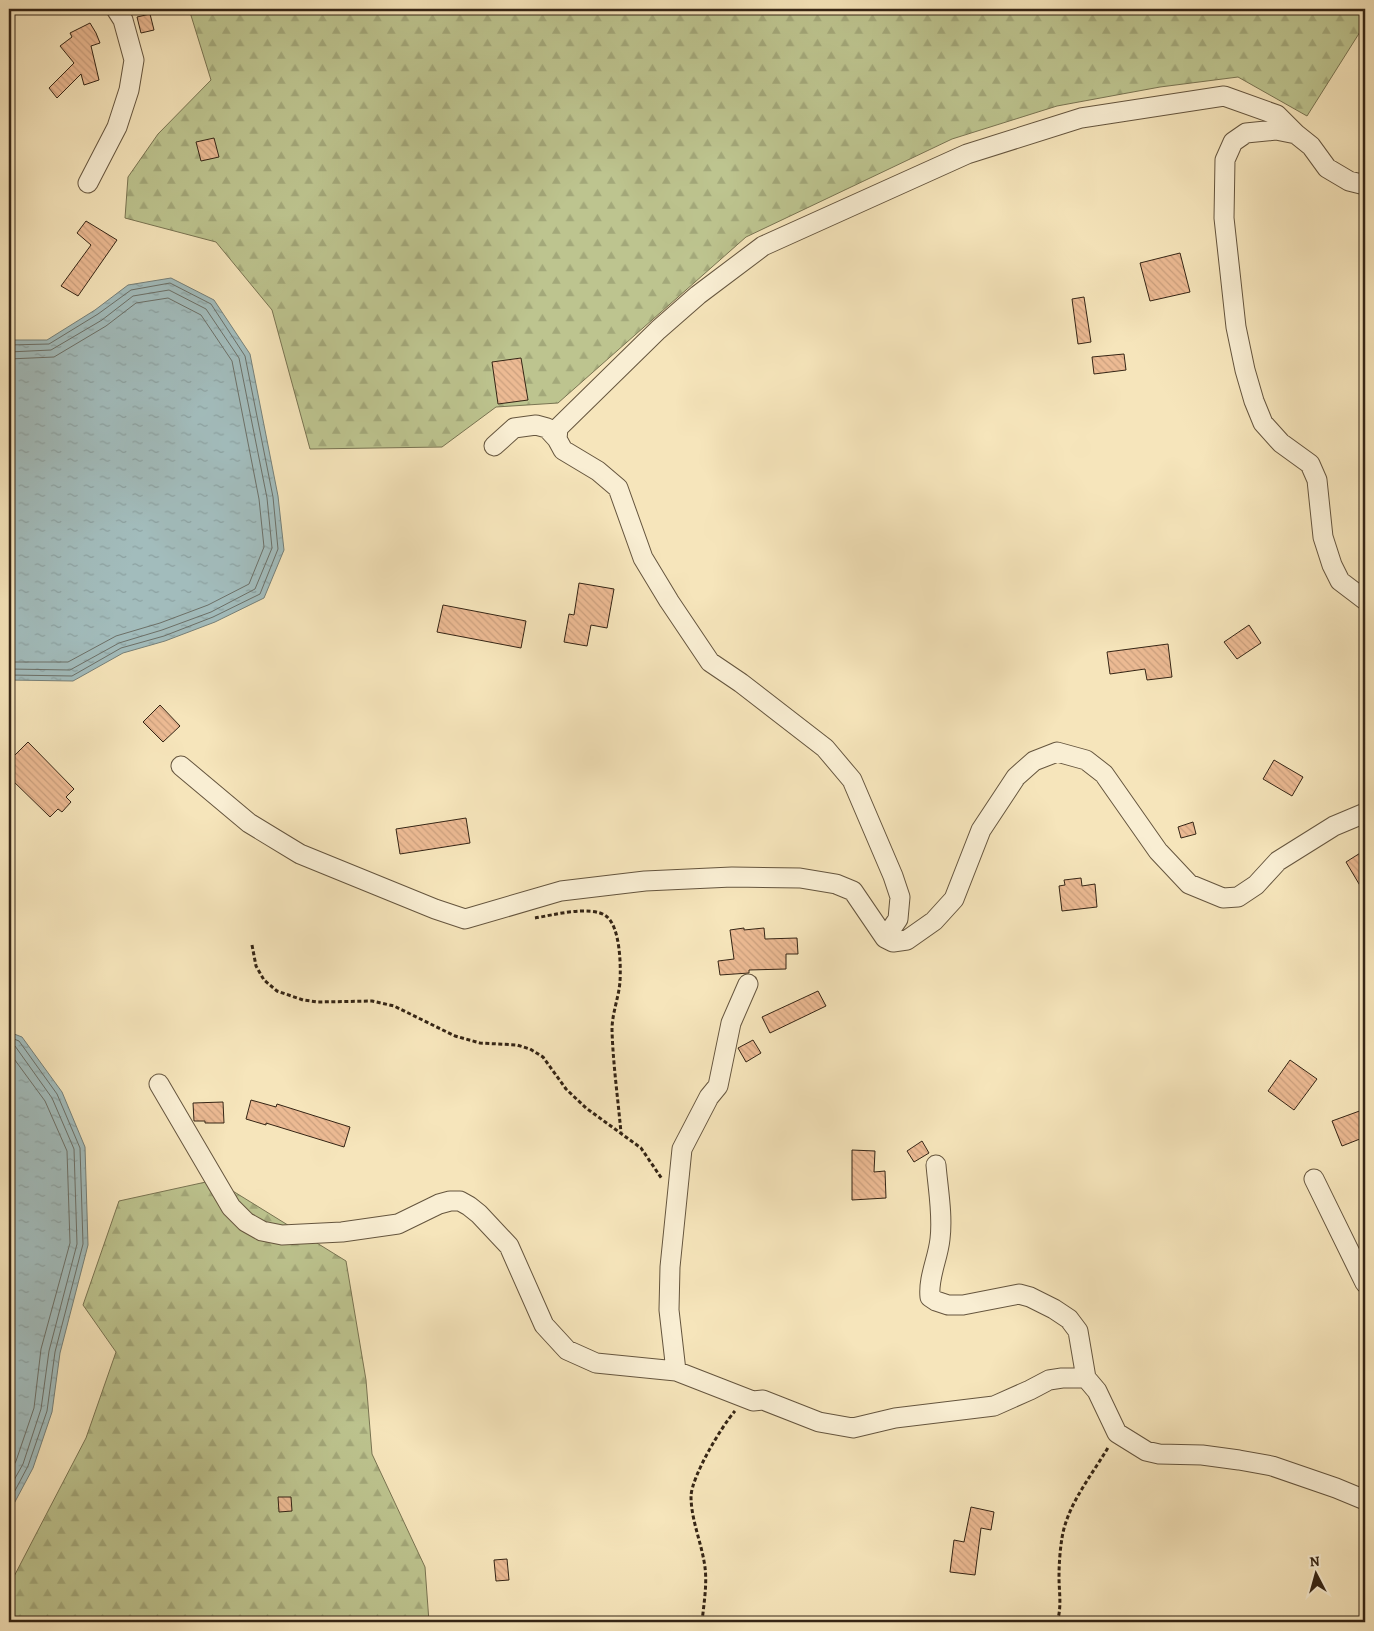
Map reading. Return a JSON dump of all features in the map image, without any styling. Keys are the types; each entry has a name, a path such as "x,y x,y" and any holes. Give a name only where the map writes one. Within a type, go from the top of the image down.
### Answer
{"street":[{"path":"88,183 117,127 129,90 134,60 123,20 116,9"},
{"path":"557,439 558,428 658,330 698,295 763,246 966,154 1081,118 1224,96 1277,115 1311,146 1327,168 1349,181 1365,185"},
{"path":"1296,134 1276,130 1246,133 1233,142 1225,160 1224,218 1236,327 1245,370 1263,422 1281,443 1310,464 1317,480 1323,537 1332,565 1340,581 1365,600"},
{"path":"494,446 514,428 536,425 547,428 557,439 563,450 598,470 618,488 643,558 710,662 741,683 825,748 852,780 894,876 900,897 898,919 885,938"},
{"path":"182,766 249,823 300,854 435,910 465,919 561,891 655,880 732,877 800,878 836,884 852,892 885,938 893,942 906,940 934,921 954,899 981,830 1016,777 1034,761 1057,752 1086,760 1104,774 1158,850 1189,884 1223,898 1238,897 1256,885 1278,861 1334,826 1365,813"},
{"path":"676,1371 669,1310 670,1267 682,1149 709,1097 718,1086 731,1023 748,984"},
{"path":"159,1084 231,1206 246,1222 262,1231 282,1235 342,1232 398,1224 439,1204 460,1201 479,1214 509,1246 544,1325 567,1350 596,1363 676,1371 753,1401 763,1400 819,1422 854,1428 895,1418 994,1406 1049,1380 1086,1378"},
{"path":"936,1165 941,1234 929,1287 930,1296 936,1301 948,1305 963,1305 1019,1294 1030,1296 1069,1319 1078,1331 1086,1378 1096,1391 1117,1433 1146,1450 1159,1454 1202,1455 1272,1466 1365,1500"},
{"path":"1314,1180 1365,1283"}],"path":[{"path":"527,919 593,910 611,921 618,942 620,965 620,982 612,1028 621,1133"},
{"path":"252,945 256,966 264,980 276,991 303,1000 318,1002 372,1001 394,1006 455,1036 480,1043 530,1049 543,1057 566,1089 586,1108 641,1148 677,1200"},
{"path":"702,1622 706,1579 704,1561 692,1510 691,1494 696,1478 719,1433 734,1412 753,1401"},
{"path":"1057,1622 1060,1597 1059,1576 1062,1537 1073,1506 1117,1433"}],"green space":[{"path":"189,9 1365,9 1365,24 1307,116 1238,77 1160,87 1057,106 952,139 746,237 558,403 496,407 442,447 310,449 272,310 216,242 125,218 128,177 158,134 211,80"},
{"path":"215,1180 346,1261 366,1380 372,1454 425,1567 429,1622 9,1622 9,1586 86,1438 116,1352 83,1305 119,1201"}],"water":[{"path":"171,278 214,300 250,354 278,496 284,550 264,598 215,622 165,641 123,653 73,681 9,680 9,340 47,340 95,310 128,285"},
{"path":"9,1032 22,1037 62,1092 85,1147 88,1245 60,1353 52,1412 33,1468 9,1513"}],"building":[{"path":"150,14 154,30 141,33 137,17"},
{"path":"90,23 100,43 91,46 99,80 84,85 81,74 57,98 49,88 74,63 60,46 72,37 70,33"},
{"path":"214,138 219,157 201,161 196,142"},
{"path":"86,221 117,240 78,296 61,286 91,245 77,233"},
{"path":"1180,253 1190,292 1150,301 1140,263"},
{"path":"1084,297 1091,342 1078,344 1072,299"},
{"path":"1124,354 1126,370 1094,374 1092,357"},
{"path":"521,358 528,400 498,404 492,362"},
{"path":"579,583 614,589 607,628 591,625 587,646 564,642 569,614 574,615"},
{"path":"443,605 526,621 521,648 437,632"},
{"path":"1249,625 1261,643 1237,659 1224,642"},
{"path":"1168,644 1172,677 1147,680 1145,669 1110,674 1107,652"},
{"path":"160,705 180,726 163,742 143,722"},
{"path":"28,742 74,789 66,797 71,802 62,812 58,809 50,817 9,777 9,761"},
{"path":"1274,760 1303,777 1292,796 1263,779"},
{"path":"466,818 470,843 400,854 396,829"},
{"path":"1193,822 1196,834 1181,838 1178,827"},
{"path":"1365,850 1365,894 1346,862"},
{"path":"1081,878 1082,886 1095,884 1097,907 1062,911 1059,886 1065,885 1064,880"},
{"path":"744,928 744,930 764,928 765,939 797,938 798,954 786,954 786,969 749,970 749,973 720,975 718,961 734,959 730,930"},
{"path":"818,991 826,1006 770,1033 762,1017"},
{"path":"753,1040 761,1053 746,1062 738,1048"},
{"path":"1290,1060 1317,1079 1294,1110 1268,1091"},
{"path":"251,1100 276,1107 277,1104 350,1127 344,1147 266,1123 266,1125 246,1119"},
{"path":"223,1102 224,1123 194,1121 193,1103"},
{"path":"1365,1109 1365,1137 1342,1146 1332,1121"},
{"path":"922,1141 929,1153 914,1162 907,1151"},
{"path":"852,1150 875,1151 874,1172 885,1171 886,1198 852,1200"},
{"path":"278,1497 291,1497 292,1511 279,1512"},
{"path":"971,1507 994,1512 991,1530 981,1528 975,1575 950,1572 954,1540 964,1542"},
{"path":"507,1559 509,1580 496,1581 494,1560"}]}
